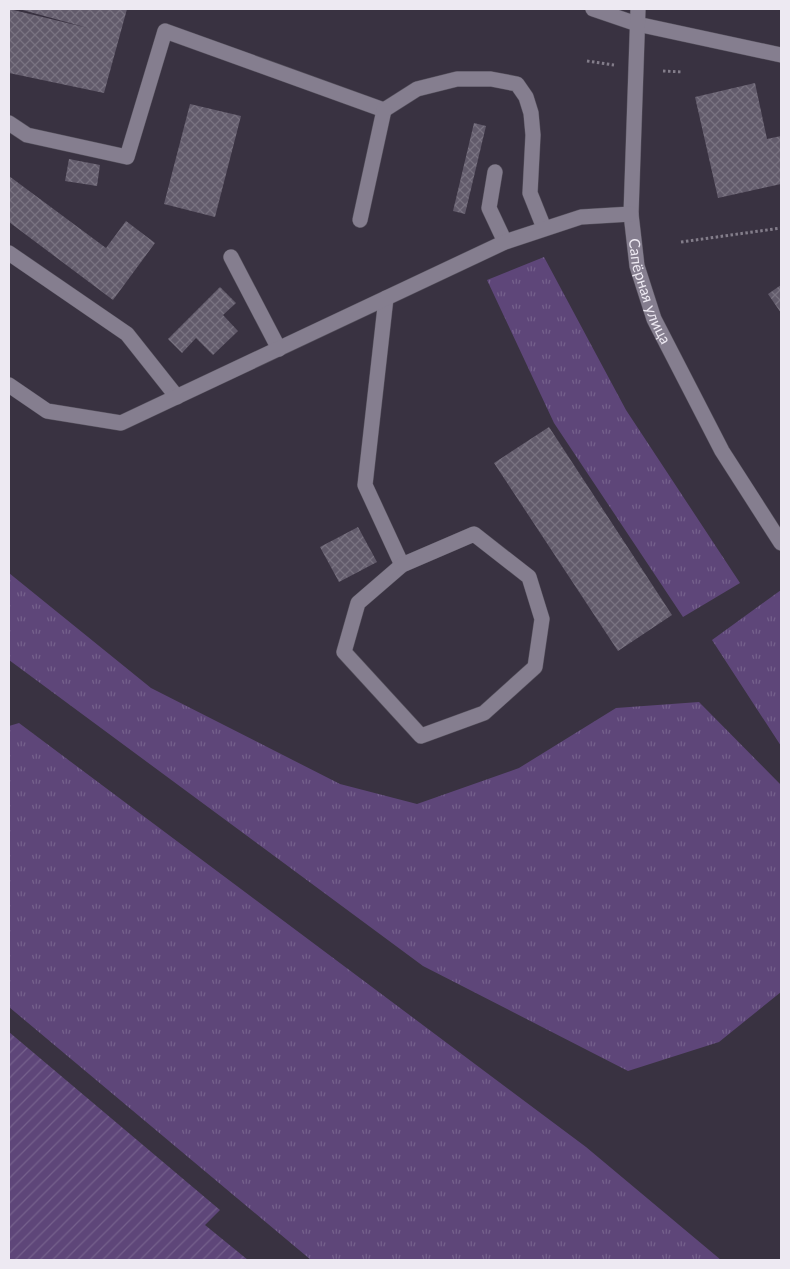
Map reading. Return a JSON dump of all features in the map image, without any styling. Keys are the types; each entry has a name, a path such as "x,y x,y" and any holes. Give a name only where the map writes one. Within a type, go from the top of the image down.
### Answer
{"street":[{"path":"593,9 638,16 781,55"},
{"name":"Сапёрная улица","path":"638,16 631,214 637,266 654,319 722,451 781,542"},
{"path":"9,123 27,135 127,157 165,31 384,110"},
{"path":"360,220 384,110 417,89 458,79 491,79 517,84 526,97 531,113 533,135 530,193 544,228"},
{"path":"495,172 490,208 505,242"},
{"path":"9,385 48,411 121,423 505,242 581,216 631,214"},
{"path":"9,254 127,334 177,397"},
{"path":"231,257 279,349"},
{"path":"386,298 365,485 402,565"},
{"path":"474,534 529,577 542,619 535,667 484,713 421,736 344,652 358,603 402,565 474,534"}],"path":[{"path":"587,61 614,64"},
{"path":"664,71 683,72"},
{"path":"682,242 781,228"}],"green space":[{"path":"544,257 626,410 740,583 683,617 554,423 487,280"},
{"path":"9,573 151,688 340,784 417,804 519,768 616,708 699,702 781,785 781,992 719,1042 628,1071 423,966 9,660"},
{"path":"781,590 781,746 712,640"},
{"path":"19,723 586,1147 721,1260 311,1260 9,1007 9,726"},
{"path":"9,1032 220,1210 205,1225 248,1260 9,1260"}],"building":[{"path":"9,9 88,28 19,9 127,9 104,93 9,73"},
{"path":"755,83 767,139 781,136 781,184 718,198 695,97"},
{"path":"190,104 241,116 215,217 164,204"},
{"path":"474,123 486,126 465,214 453,211"},
{"path":"69,159 100,165 97,186 65,181"},
{"path":"9,176 106,248 126,221 155,243 113,300 9,222"},
{"path":"781,285 781,313 768,294"},
{"path":"220,287 236,303 223,315 238,331 213,355 196,338 182,353 168,339"},
{"path":"549,427 672,615 618,651 494,463"},
{"path":"358,527 377,562 339,582 320,547"}]}
